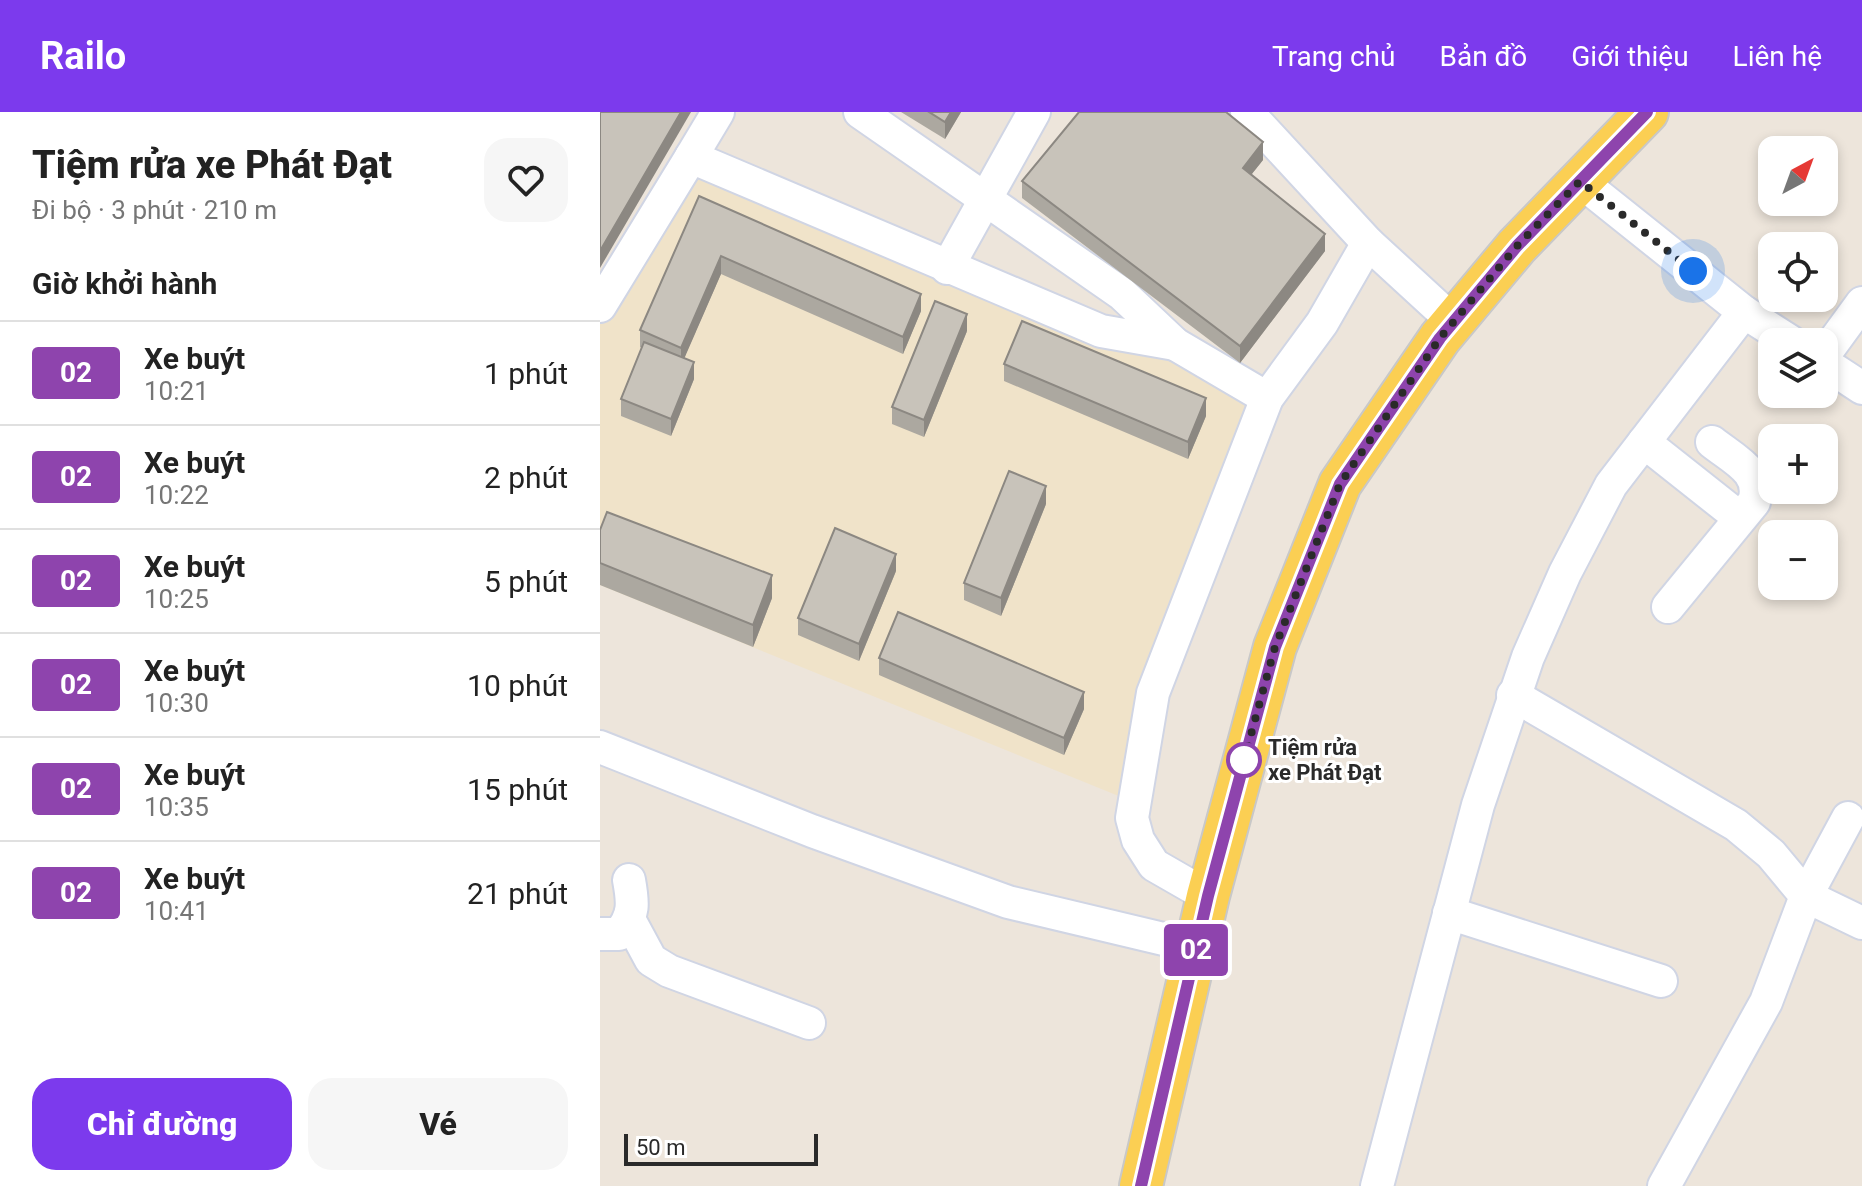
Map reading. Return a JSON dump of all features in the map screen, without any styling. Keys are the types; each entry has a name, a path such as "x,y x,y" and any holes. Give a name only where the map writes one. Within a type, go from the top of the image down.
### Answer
{"main road":[{"path":"1141,1186 1208,896 1275,647 1340,484 1454,322 1517,246 1647,112"}],"street":[{"path":"600,306 718,112"},
{"path":"860,112 1122,294 1175,344 1267,398"},
{"path":"947,268 1034,112"},
{"path":"1247,112 1368,243 1454,322"},
{"path":"691,157 1101,331 1175,344"},
{"path":"1580,181 1744,312 1769,328"},
{"path":"1208,896 1154,865 1138,840 1132,818 1153,693 1267,398 1322,323 1368,243"},
{"path":"1838,336 1862,303"},
{"path":"1377,1186 1478,805 1513,695 1565,573 1611,485 1744,312"},
{"path":"1838,372 1862,388"},
{"path":"1644,442 1740,518"},
{"path":"1668,607 1754,502 1758,489 1755,477 1712,442"},
{"path":"1513,695 1736,825 1771,854 1806,896 1862,923"},
{"path":"600,747 812,831 1008,902 1197,947"},
{"path":"1664,1186 1766,1002 1806,896 1848,818"},
{"path":"600,934 619,934 630,921 633,907 629,880"},
{"path":"1449,913 1661,981"},
{"path":"630,921 651,960 669,971 809,1023"}],"shaded area":[{"path":"691,157 1260,394 1126,799 600,585 600,306"}],"building":[{"path":"600,112 681,112 600,251"},
{"path":"929,112 951,112 945,122"},
{"path":"1079,112 1226,112 1263,142 1243,168 1325,234 1240,346 1022,181"},
{"path":"699,196 921,294 903,337 721,256 681,348 640,330"},
{"path":"935,301 967,314 924,420 892,407"},
{"path":"1022,321 1206,398 1188,442 1004,364"},
{"path":"644,342 694,362 671,419 621,399"},
{"path":"1009,471 1046,486 1001,598 964,583"},
{"path":"607,512 772,575 753,625 600,563 600,530"},
{"path":"835,528 896,554 859,644 798,618"},
{"path":"898,612 1084,692 1064,738 879,658"}],"bus line":[{"name":"02","path":"1141,1186 1208,896 1275,647 1340,484 1440,338 1517,246 1647,112"}],"place":[{"name":"Tiệm rửa xe Phát Đạt","path":"1244,760"}],"route":[{"path":"1244,760 1275,647 1340,484 1440,338 1517,246 1580,181 1693,271"}]}
